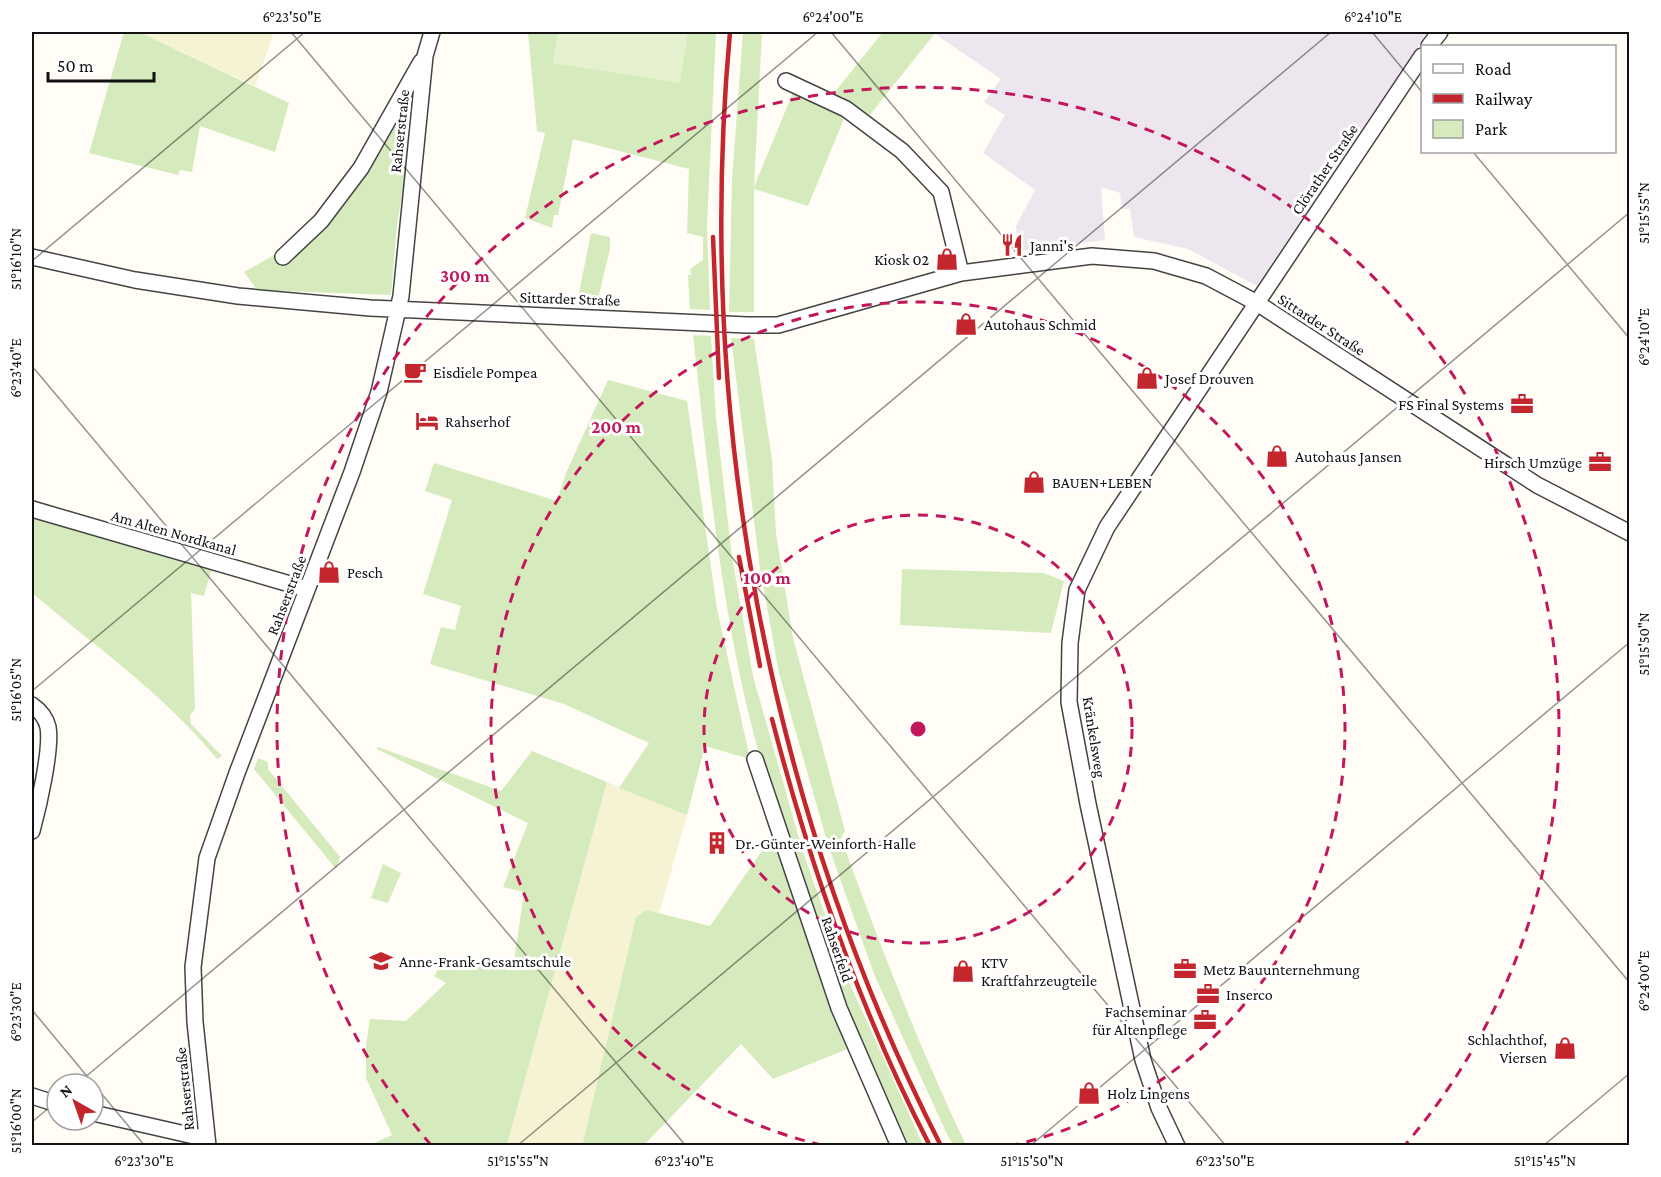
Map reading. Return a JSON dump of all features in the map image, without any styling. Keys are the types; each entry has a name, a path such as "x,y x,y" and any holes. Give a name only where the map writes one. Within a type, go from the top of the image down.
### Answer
{"street":[{"name":"Rahserstraße","path":"207,1143 195,1022 193,968 207,858 370,420 398,308 425,56 432,32"},
{"path":"1430,45 1440,32"},
{"name":"Rahserstraße","path":"283,257 321,221 361,168 425,56"},
{"name":"Clörather Straße","path":"1257,303 1421,57"},
{"path":"786,81 846,109 902,151 941,192 961,273"},
{"name":"Sittarder Straße","path":"32,257 135,280 217,293 398,308 778,325 961,273 1092,256 1154,261 1206,276 1257,303 1537,485 1629,533"},
{"name":"Kränkelsweg","path":"1177,1146 1159,1108 1143,1060 1090,815 1069,702 1070,643 1077,590 1107,526 1257,303"},
{"name":"Am Alten Nordkanal","path":"32,509 307,589"},
{"path":"32,705 40,711 48,727 46,759 32,828"},
{"name":"Rahserfeld","path":"754,759 839,1008 899,1146"},
{"path":"105,1116 207,1143"}],"shaded area":[{"path":"139,32 274,32 255,86"},
{"path":"936,32 1428,32 1257,286 1188,249 1134,237 1130,209 1122,209 1120,193 1101,187 1105,240 1019,251 1016,226 1035,190 983,153 1005,115 984,102 1001,79 935,34"},
{"path":"607,782 687,815 659,914 636,918 582,1145 507,1146"}],"green space":[{"path":"124,32 139,32 289,103 275,152 200,126 192,172 180,170 178,175 89,153"},
{"path":"528,32 716,32 707,226 710,310 690,309 688,275 691,275 690,269 703,260 703,237 687,233 689,169 573,139 558,215 554,215 552,228 525,218 545,133 537,131"},
{"path":"558,32 688,32 680,83 553,63"},
{"path":"743,32 762,32 754,187 794,90 846,114 808,206 754,189 754,312 729,312 732,180"},
{"path":"883,32 936,32 865,121 830,98"},
{"path":"393,124 412,134 397,225 391,295 257,290 244,272 278,253 287,261 346,203"},
{"path":"591,233 610,237 610,249 597,303 577,303"},
{"path":"693,335 711,336 716,418 732,557 753,676 802,849 848,980 923,1145 904,1145 816,929 778,819 762,763 747,707 728,614 714,521"},
{"path":"731,338 754,339 772,460 776,534 793,638 845,831 841,838 900,993 966,1145 953,1145 946,1132 874,974 828,845 779,673 760,568"},
{"path":"608,380 687,401 717,609 750,759 705,746 687,815 619,788 649,743 564,704 430,664 441,627 455,630 461,606 423,594 452,500 425,491 434,463 557,501 566,473"},
{"path":"32,516 212,568 204,596 191,593 195,709 190,715 191,724 222,756 217,759 175,713 152,692 32,593"},
{"path":"902,569 1043,573 1064,581 1051,633 900,625"},
{"path":"378,747 501,791 532,751 607,782 507,1145 370,1145 392,1135 366,1078 366,1045 370,1019 406,1021 446,983 434,976 441,965 513,968 524,892 503,887 528,823 377,749"},
{"path":"258,758 268,762 268,769 340,857 336,869 254,769"},
{"path":"773,835 813,955 850,1048 773,1079 741,1044 644,1145 582,1146 636,917 646,910 710,926"},
{"path":"383,864 401,873 388,903 371,898"}],"railway":[{"path":"730,32 722,175 724,319 736,462 757,604 789,744 830,881 881,1016 941,1146"},
{"path":"713,237 719,378"},
{"path":"739,557 760,666"},
{"path":"772,719 803,828 839,937 881,1043 930,1146"}],"place":[{"name":"Janni's","path":"1012,245"},
{"name":"Kiosk 02","path":"947,259"},
{"name":"Autohaus Schmid","path":"966,324"},
{"name":"Eisdiele Pompea","path":"415,372"},
{"name":"Josef Drouven","path":"1147,378"},
{"name":"FS Final Systems","path":"1522,404"},
{"name":"Rahserhof","path":"427,421"},
{"name":"Autohaus Jansen","path":"1277,456"},
{"name":"Hirsch Umzüge","path":"1600,462"},
{"name":"BAUEN+LEBEN","path":"1034,482"},
{"name":"Pesch","path":"329,572"},
{"name":"Dr.-Günter-Weinforth-Halle","path":"717,843"},
{"name":"Anne-Frank-Gesamtschule","path":"381,961"},
{"name":"Metz Bauunternehmung","path":"1185,969"},
{"name":"KTV Kraftfahrzeugteile","path":"963,971"},
{"name":"Inserco","path":"1208,994"},
{"name":"Fachseminar für Altenpflege","path":"1205,1020"},
{"name":"Schlachthof, Viersen","path":"1565,1048"},
{"name":"Holz Lingens","path":"1089,1093"}]}
